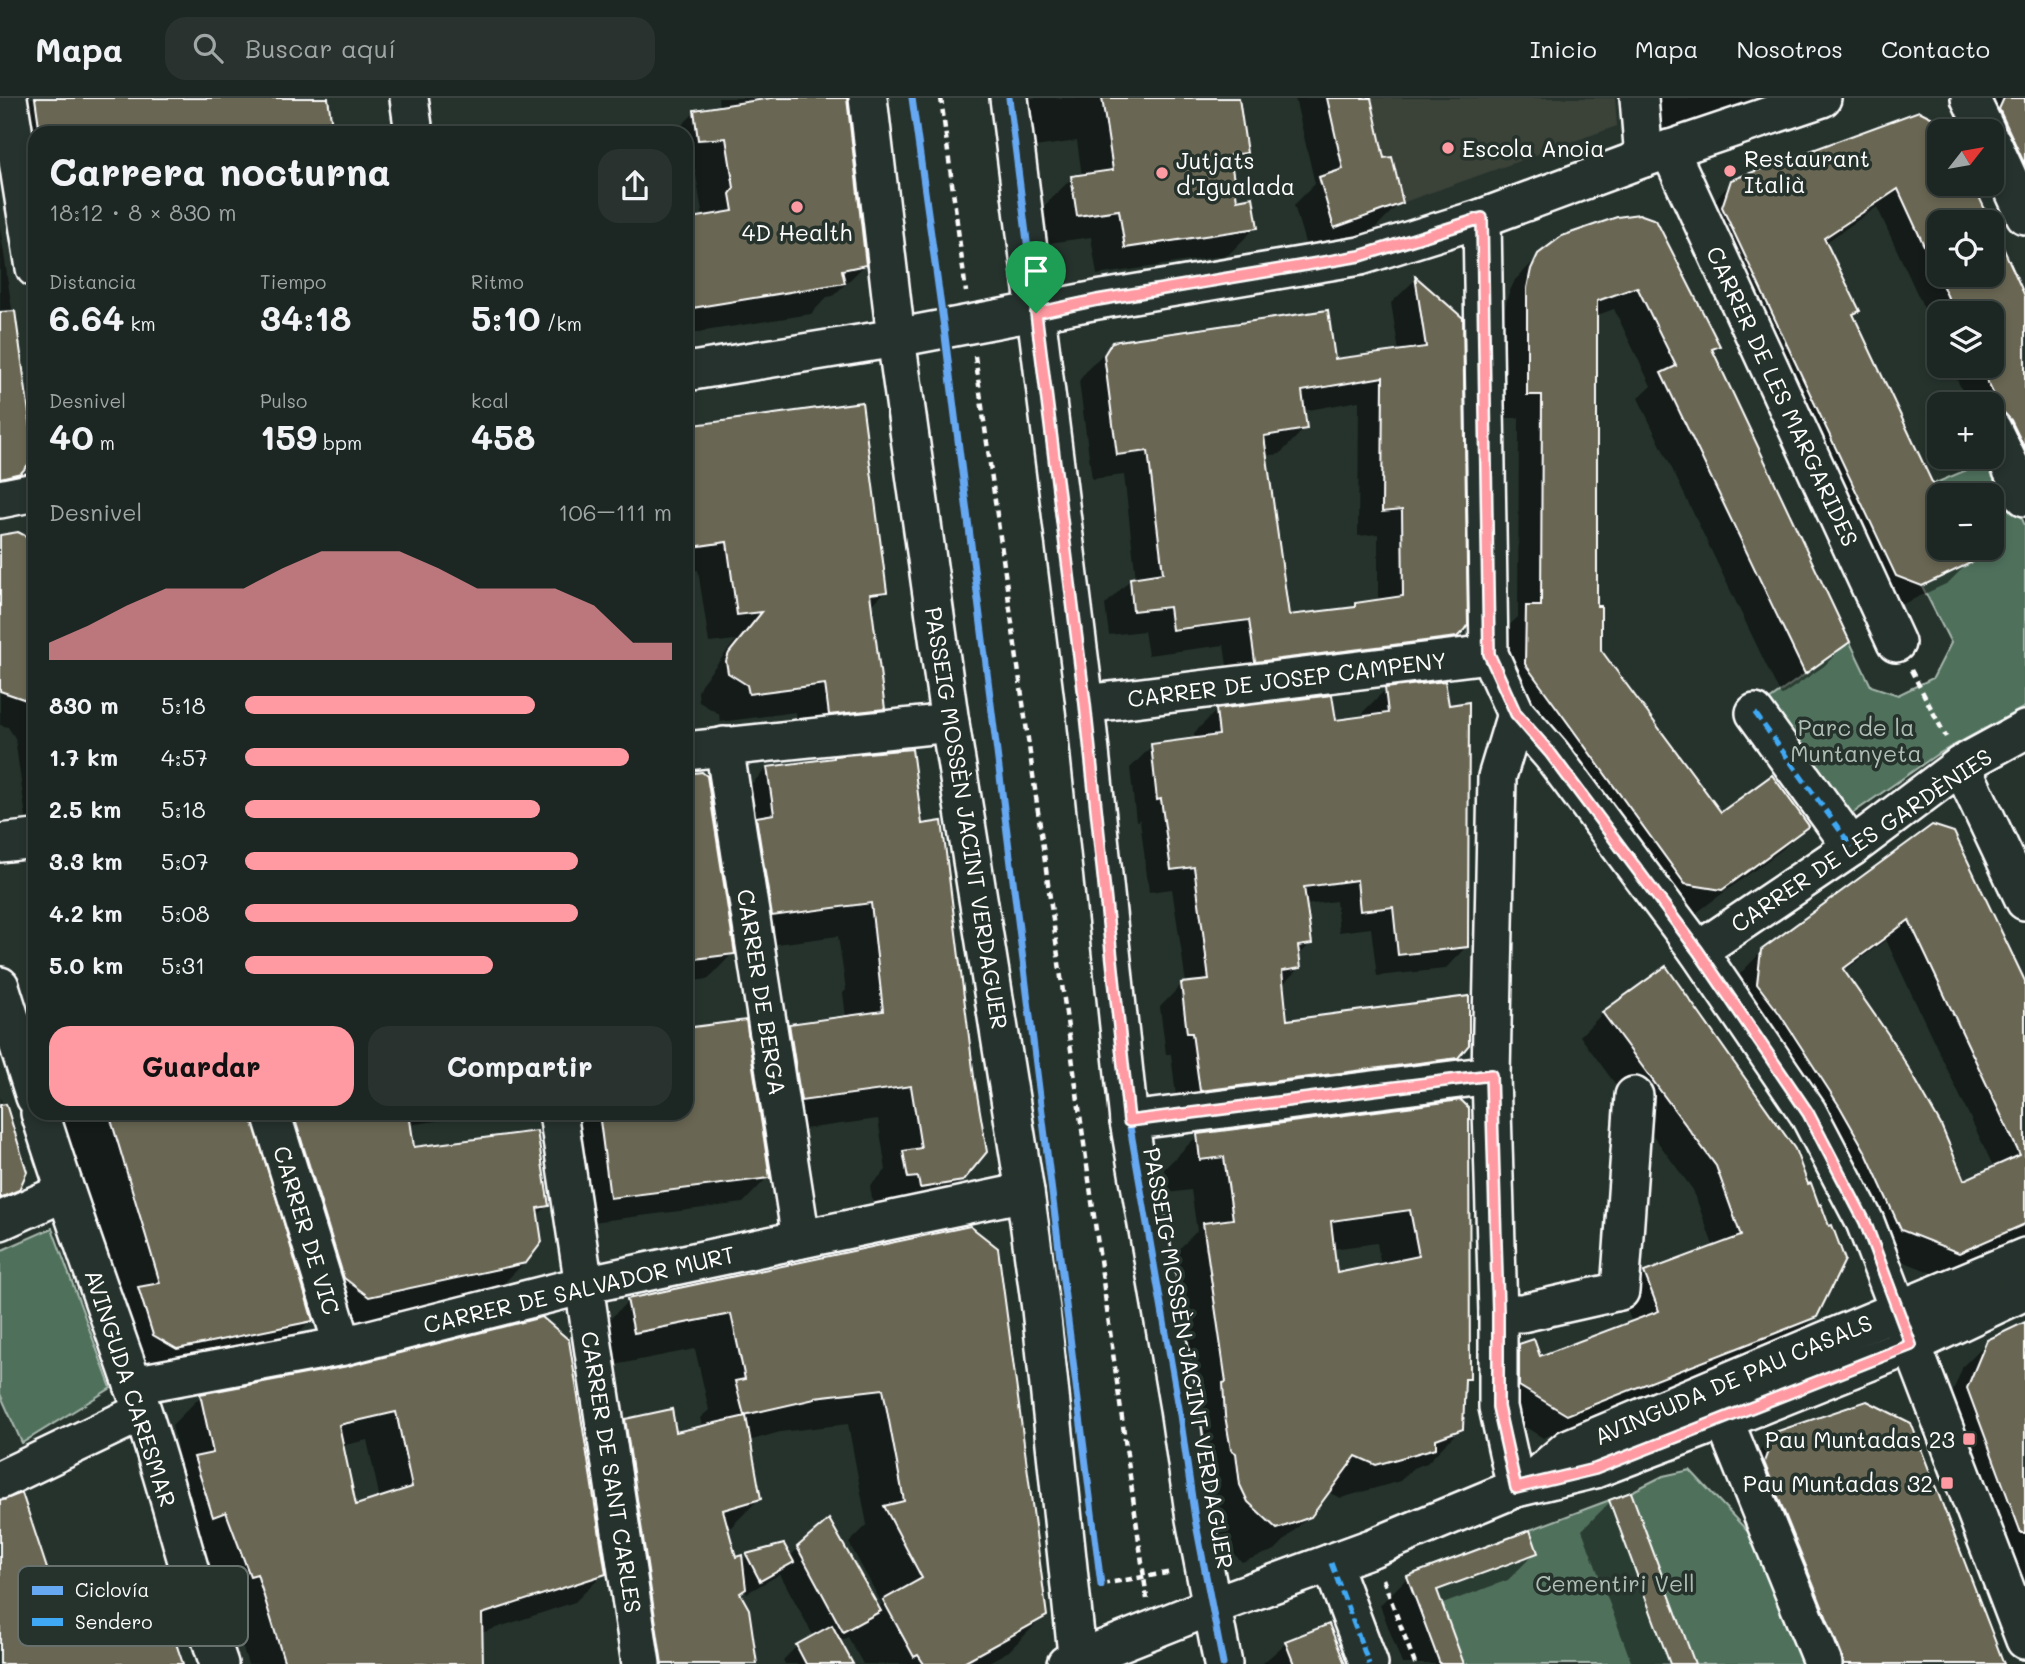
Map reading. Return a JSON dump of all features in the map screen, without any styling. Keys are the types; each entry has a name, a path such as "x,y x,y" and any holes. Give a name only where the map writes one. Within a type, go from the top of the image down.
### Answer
{"street":[{"path":"8,98 28,224"},
{"path":"409,98 413,126"},
{"name":"PASSEIG MOSSÈN JACINT VERDAGUER","path":"868,98 896,338 950,723 1025,1192 1041,1309 1090,1582 1074,1662"},
{"name":"PASSEIG MOSSÈN JACINT VERDAGUER","path":"1009,98 1085,704 1129,1121 1223,1664"},
{"name":"CARRER DE LES MARGARIDES","path":"1639,98 1657,154 1896,643"},
{"path":"693,371 1360,256 1482,218 1657,154 1822,98"},
{"path":"1970,98 1980,119"},
{"path":"2004,169 2025,215"},
{"path":"1482,218 1489,654 1516,714 1551,754 1698,951 1808,1113 1865,1222 2025,1640"},
{"path":"2004,454 2025,498"},
{"path":"0,499 28,493"},
{"name":"CARRER DE JOSEP CAMPENY","path":"1085,704 1489,654"},
{"path":"1755,713 1852,847"},
{"path":"1516,714 1497,777 1491,1075 1498,1407 1522,1486"},
{"path":"693,750 950,723"},
{"name":"CARRER DE LES GARDÈNIES","path":"1698,951 1852,847 1961,765 2025,730"},
{"name":"CARRER DE BERGA","path":"724,746 801,1239"},
{"path":"1497,777 1509,771 1532,770 1551,754"},
{"path":"1961,765 2025,901"},
{"path":"0,843 28,840"},
{"path":"0,986 28,1075"},
{"path":"1129,1121 1491,1075"},
{"path":"1498,1312 1522,1313 1620,1291 1634,1096"},
{"name":"AVINGUDA CARESMAR","path":"42,1120 138,1398 187,1566"},
{"name":"CARRER DE VIC","path":"273,1120 343,1346"},
{"name":"CARRER DE SANT CARLES","path":"559,1120 641,1664"},
{"path":"0,1221 65,1192"},
{"name":"CARRER DE SALVADOR MURT","path":"0,1480 138,1398 584,1284 1025,1192"},
{"name":"AVINGUDA DE PAU CASALS","path":"1522,1486 1569,1448 2025,1257"},
{"name":"AVINGUDA DE PAU CASALS","path":"1074,1662 1212,1606 1372,1548 1522,1486 1595,1469 1724,1420 1911,1345 2025,1291"},
{"path":"1724,1420 1824,1664"},
{"path":"1331,1563 1369,1664"},
{"name":"AVINGUDA CARESMAR","path":"213,1646 219,1664"}],"path":[{"path":"941,98 1152,1629"},
{"path":"1896,643 1961,765"},
{"path":"1372,1548 1415,1664"},
{"path":"1090,1582 1144,1578 1174,1572 1182,1562"}],"shaded area":[{"name":"Escola Anoia","path":"1327,98 1615,98 1617,126 1354,220"}],"green space":[{"name":"Parc de la Muntanyeta","path":"1969,469 1998,469 2025,525 2025,707 1936,755 1843,820 1762,705 1846,645 1849,640 1871,686 1898,695 1933,678 1951,643 1922,586 1970,562 1969,560 2004,560 2004,483 1935,483"},
{"path":"52,1228 111,1388 22,1443 0,1394 0,1251"},
{"name":"Cementiri Vell","path":"1690,1470 1768,1553 1812,1664 1440,1664 1407,1576 1631,1492 1663,1476"}],"building":[{"path":"35,98 328,98 332,126 39,126"},
{"name":"4D Health","path":"771,98 847,98 866,265 842,270 845,283 693,308 693,218 733,211 730,194 734,188 726,138 698,140 694,110"},
{"name":"Jutjats d'Igualada","path":"1102,98 1239,98 1247,153 1230,155 1237,200 1253,197 1258,228 1125,248 1119,210 1077,216 1071,176 1113,170"},
{"path":"1327,98 1371,98 1384,158 1392,157 1403,203 1334,228 1319,177 1343,169"},
{"path":"2004,98 2025,98 2025,165 2004,119 1999,109"},
{"path":"1919,111 1935,119 1927,119 1927,196 1979,196 1985,210 1927,210 1927,252 1898,189 1824,238 1860,311 1853,314 1932,483 1927,483 1927,560 1977,560 1922,586 1896,576 1722,207 1731,180"},
{"path":"1639,214 1656,220 1720,346 1712,349 1850,642 1805,674 1661,373 1676,366 1637,287 1597,301 1597,606 1601,606 1601,650 1721,812 1772,775 1809,826 1722,890 1685,884 1525,664 1526,606 1541,606 1542,395 1527,395 1527,288 1531,269 1538,254 1562,236 1617,217"},
{"path":"2004,250 2025,296 2025,449 2011,420 2004,413 2004,392 1992,392 1986,378 2004,378 2004,301 1949,301 1943,287 2004,287"},
{"path":"1415,276 1463,318 1468,624 1457,637 1255,662 1249,620 1172,630 1169,607 1133,611 1130,578 1163,573 1148,451 1117,455 1104,355 1112,342 1328,310 1335,359 1426,347","holes":["1383,377 1382,512 1402,510 1403,596 1355,603 1355,607 1289,615 1264,436 1307,429 1302,391"]},
{"path":"15,311 28,406 28,465 21,473 0,478 0,312"},
{"path":"862,402 887,592 870,594 885,709 829,715 825,684 749,694 747,685 728,673 726,661 729,653 762,612 737,615 727,542 693,547 693,425"},
{"path":"18,532 28,540 28,701 0,691 0,535"},
{"path":"1445,681 1449,705 1469,702 1468,947 1398,955 1393,907 1360,911 1357,880 1304,887 1312,944 1298,946 1301,968 1282,971 1287,1020 1469,996 1469,1045 1458,1058 1200,1091 1192,1033 1187,1033 1181,983 1209,980 1194,867 1171,870 1161,799 1157,800 1151,744 1219,735 1216,709 1332,695 1336,720 1388,713 1385,688"},
{"path":"912,749 922,824 942,821 974,1077 987,1152 963,1181 920,1188 918,1177 908,1178 903,1151 921,1148 911,1086 801,1101 789,1024 883,1011 871,903 772,916 756,817 774,814 767,767 834,756"},
{"path":"702,772 707,776 735,954 693,959 693,773"},
{"path":"1932,825 1954,832 2025,981 2025,1224 1959,1253 1901,1230 1865,1151 1840,1107 1757,984 1761,950","holes":["1909,920 2020,1155 1964,1180 1941,1125 1911,1072 1843,969"]},
{"path":"1666,966 1795,1149 1808,1184 1811,1183 1829,1226 1832,1225 1845,1260 1817,1317 1567,1415 1519,1386 1519,1344 1534,1339 1540,1356 1659,1311 1644,1272 1741,1236 1716,1166 1602,1012"},
{"path":"746,1020 770,1178 610,1198 600,1120 693,1120 693,1027"},
{"path":"1461,1100 1469,1108 1470,1379 1465,1379 1463,1429 1436,1439 1436,1448 1376,1465 1356,1456 1311,1517 1277,1529 1248,1502 1240,1485 1236,1453 1231,1450 1225,1416 1223,1383 1226,1382 1203,1223 1233,1219 1224,1157 1200,1160 1197,1134","holes":["1410,1210 1419,1256 1337,1273 1331,1221"]},
{"path":"6,1104 27,1172 19,1190 0,1198 0,1105"},
{"path":"111,1120 253,1120 313,1321 177,1349 153,1335 138,1287 160,1283"},
{"path":"295,1120 410,1120 414,1147 537,1131 549,1206 537,1208 542,1242 526,1263 369,1297 344,1278"},
{"path":"970,1226 998,1248 1047,1616 960,1664 924,1664 918,1655 914,1657 883,1600 922,1578 884,1506 904,1501 883,1389 815,1397 744,1415 735,1381 745,1379 731,1314 634,1333 627,1299"},
{"path":"542,1317 569,1340 606,1574 482,1614 483,1664 285,1664 257,1574 250,1576 226,1512 213,1517 194,1457 213,1453 200,1394 348,1366","holes":["396,1412 412,1487 356,1505 339,1425"]},
{"path":"2025,1322 2025,1533 2021,1533 1967,1388 1987,1340"},
{"path":"1867,1401 1911,1423 2004,1664 1844,1664 1764,1462 1775,1432"},
{"path":"672,1409 676,1432 746,1416 761,1499 723,1510 736,1557 742,1555 746,1589 740,1593 749,1609 757,1664 662,1664 625,1419"},
{"path":"1631,1492 1695,1664 1670,1664 1609,1500"},
{"path":"22,1493 46,1566 18,1566 18,1646 177,1646 183,1664 0,1664 0,1501"},
{"path":"829,1519 881,1611 843,1632 797,1547"},
{"path":"1530,1530 1538,1553 1437,1590 1464,1664 1440,1664 1407,1576"},
{"path":"784,1544 794,1562 760,1581 746,1554"},
{"path":"1329,1624 1345,1664 1294,1664 1285,1641"},
{"path":"832,1625 853,1664 806,1664 796,1645"}],"marked path":[{"path":"1755,713 1852,847"},
{"path":"1331,1563 1369,1664"}],"cycle path":[{"path":"912,98 944,328 1101,1585"},
{"path":"1009,98 1085,704 1129,1121 1179,1408 1195,1519 1223,1664"}],"place":[{"name":"Escola Anoia","path":"1448,148"},
{"name":"Restaurant Italià","path":"1730,171"},
{"name":"Jutjats d'Igualada","path":"1162,173"},
{"name":"4D Health","path":"797,207"},
{"name":"Pau Muntadas 23","path":"1969,1439"},
{"name":"Pau Muntadas 32","path":"1947,1483"}],"route":[{"path":"1482,218 1489,654 1516,714 1551,754 1698,951 1808,1113 1865,1222 1911,1345 1595,1469 1516,1488 1498,1407 1491,1075 1129,1121 1085,704 1036,313 1097,300 1360,256 1482,218"}]}
